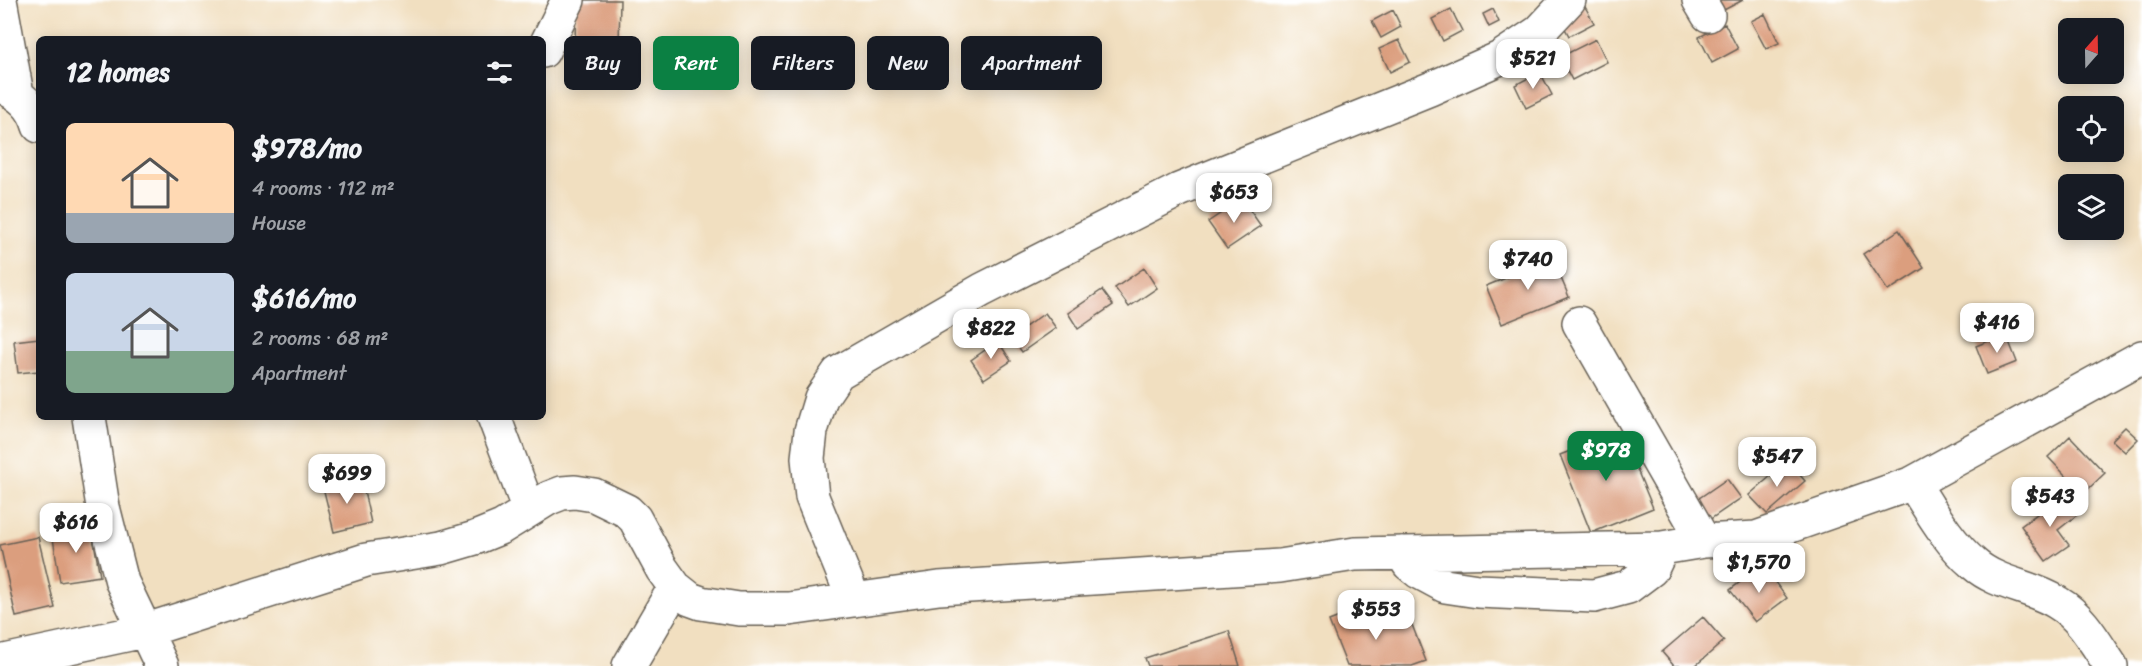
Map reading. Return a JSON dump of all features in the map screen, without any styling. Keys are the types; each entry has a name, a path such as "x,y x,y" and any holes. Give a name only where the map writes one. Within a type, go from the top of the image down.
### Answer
{"street":[{"path":"0,0 9,89 27,102 36,114"},
{"path":"546,45 568,0"},
{"path":"854,600 812,496 808,458 811,431 821,398 838,373 982,290 1179,190 1430,90 1500,58 1539,32 1569,0"},
{"path":"1579,323 1704,542"},
{"path":"0,662 144,631 366,560 441,548 475,538 502,527 562,493 575,492 594,495 627,511 634,519 662,569 675,587 690,599 739,609 789,609 939,588 1280,566 1355,554 1662,548 1756,538 1913,483 2142,357"},
{"path":"88,420 103,507 120,571 144,631 162,666"},
{"path":"495,420 529,510"},
{"path":"1913,483 1944,531 1975,565 1994,577 2042,594 2059,603 2080,621 2111,666"},
{"path":"1402,553 1409,564 1419,572 1445,586 1478,591 1594,596 1628,587 1652,569 1662,548"},
{"path":"629,666 675,587"}],"building":[{"path":"576,0 620,0 619,36 575,36"},
{"path":"1716,0 1743,0 1722,11"},
{"path":"1584,5 1594,23 1569,36 1559,17"},
{"path":"1451,9 1462,31 1443,41 1432,19"},
{"path":"1493,9 1499,22 1489,27 1483,14"},
{"path":"1393,10 1401,27 1381,38 1372,21"},
{"path":"1765,14 1779,43 1766,49 1751,21"},
{"path":"1725,24 1738,49 1712,63 1699,37"},
{"path":"1596,39 1607,62 1572,80 1560,57"},
{"path":"1399,40 1410,62 1390,72 1379,49"},
{"path":"1540,72 1552,95 1526,108 1515,85"},
{"path":"1242,199 1261,226 1227,249 1208,222"},
{"path":"1899,230 1924,268 1888,291 1863,254"},
{"path":"1553,259 1569,297 1502,324 1486,286"},
{"path":"1144,268 1157,288 1129,307 1115,288"},
{"path":"1102,290 1113,305 1078,329 1068,313"},
{"path":"1045,313 1056,328 1022,352 1011,337"},
{"path":"2006,334 2017,362 1987,374 1976,346"},
{"path":"36,338 36,371 18,373 14,341"},
{"path":"998,341 1011,361 984,379 971,360"},
{"path":"2125,427 2138,439 2125,452 2112,440"},
{"path":"1621,431 1653,508 1591,533 1560,455"},
{"path":"2070,436 2105,473 2083,494 2048,457"},
{"path":"1788,461 1805,481 1767,514 1749,495"},
{"path":"361,478 371,523 334,532 323,487"},
{"path":"1727,479 1741,498 1702,525 1689,505"},
{"path":"2061,496 2077,515 2058,530 2069,545 2046,561 2021,526"},
{"path":"91,526 100,576 60,582 52,532"},
{"path":"38,537 55,608 16,617 0,545"},
{"path":"1762,565 1787,598 1755,622 1730,590"},
{"path":"1370,605 1379,629 1409,617 1426,661 1412,666 1347,666 1329,621"},
{"path":"1703,617 1724,641 1695,666 1674,666 1662,652"},
{"path":"1229,631 1240,666 1148,666 1145,658"}]}
